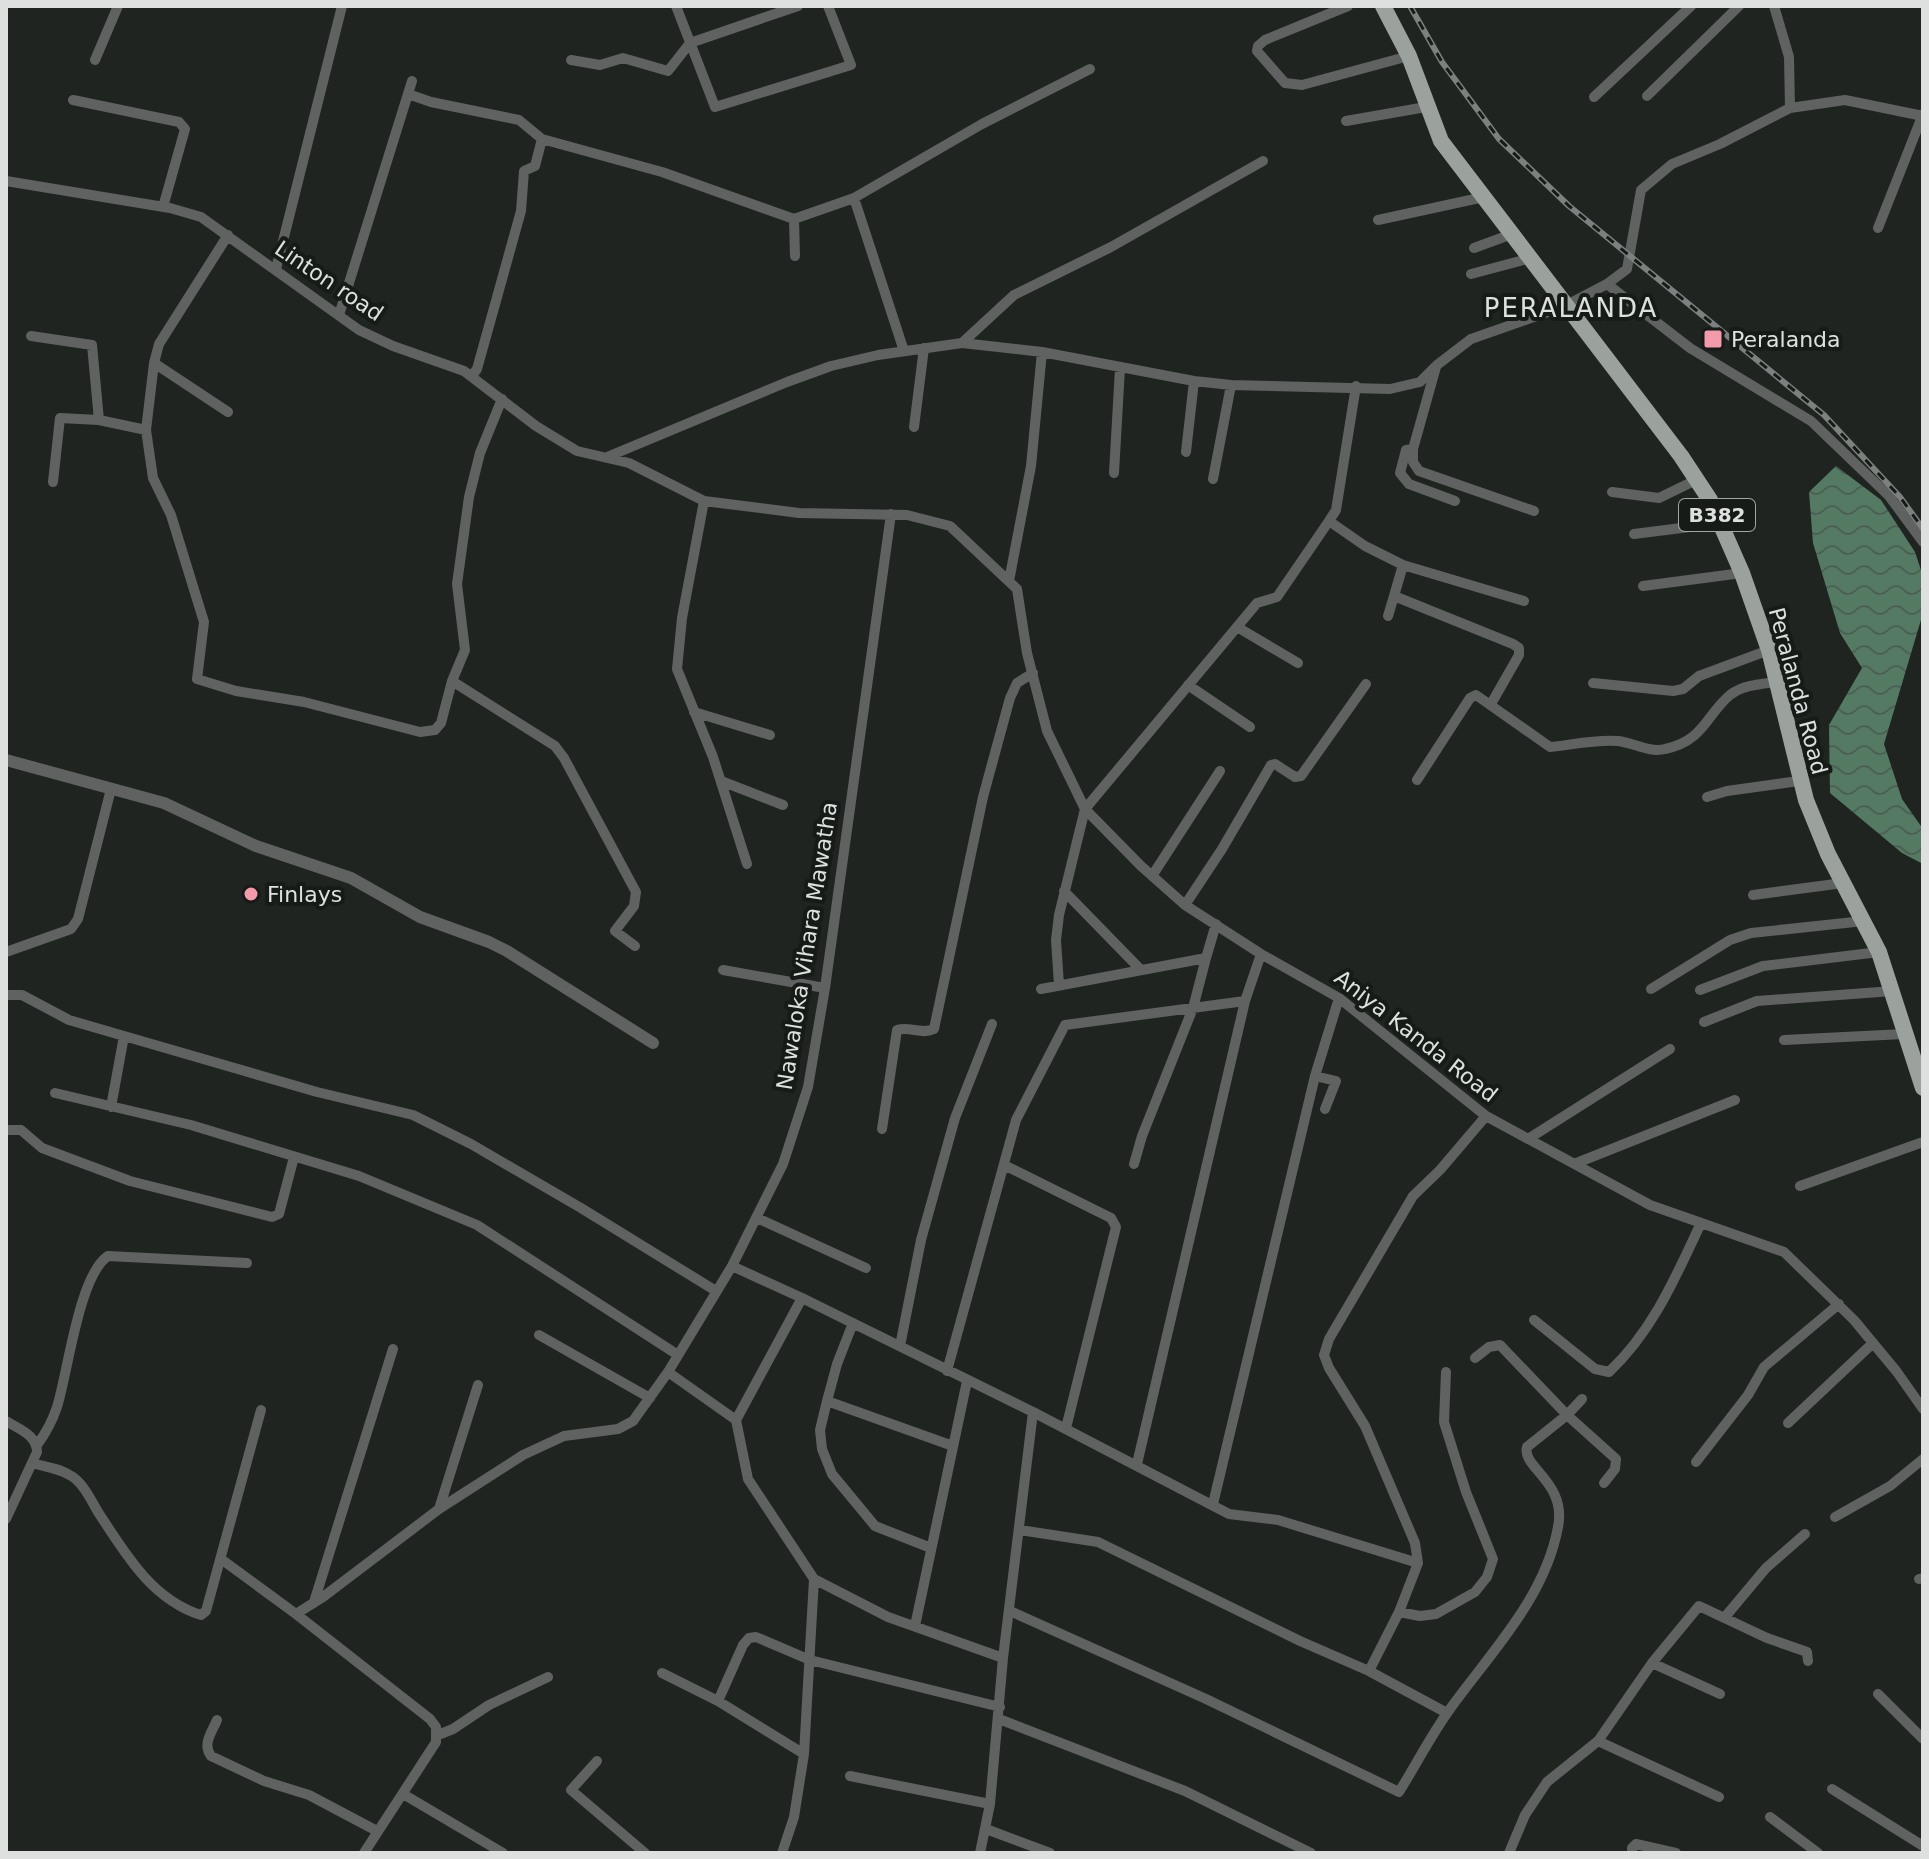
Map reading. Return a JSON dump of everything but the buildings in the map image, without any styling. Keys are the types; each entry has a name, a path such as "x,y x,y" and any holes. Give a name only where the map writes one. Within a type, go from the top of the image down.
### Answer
{"main road":[{"name":"Peralanda Road","path":"1383,6 1409,56 1441,141 1698,479 1721,523 1769,650 1799,781 1815,826 1879,952 1923,1088"}],"street":[{"path":"95,60 118,6"},
{"path":"276,269 342,6"},
{"path":"676,6 715,107 851,65 828,6"},
{"path":"571,60 600,65 623,58 668,71 690,43 798,6"},
{"path":"1348,6 1265,40 1257,51 1285,83 1302,85 1409,56"},
{"path":"1594,97 1691,6"},
{"path":"1647,96 1739,6"},
{"path":"1774,6 1789,57 1790,108"},
{"path":"408,94 431,102 519,120 542,139 662,172 794,219 854,198 982,124 1090,69"},
{"path":"339,315 412,81"},
{"path":"73,100 179,122 185,129 163,207"},
{"path":"607,457 831,366 962,343 1042,352 1194,381 1231,385 1390,389 1410,386 1420,382 1471,339 1565,306 1607,284 1627,269 1641,190 1672,164 1720,144 1790,108 1845,100 1923,115 1878,228"},
{"path":"1346,121 1426,107"},
{"path":"472,376 477,369 521,211 524,171 535,166 542,139"},
{"path":"962,343 1014,295 1111,247 1263,161"},
{"name":"Linton road","path":"6,181 163,207 201,217 359,330 393,346 464,371 536,426 577,451 607,457 647,471 704,501 799,513 891,514"},
{"path":"1378,220 1484,197"},
{"path":"854,198 904,351"},
{"path":"794,219 795,256"},
{"path":"1474,248 1512,234"},
{"path":"228,235 159,344 146,430 153,478 171,515 204,622 197,679 236,691 304,702 420,732 435,730 441,723 452,681 465,650 457,584 469,497 480,453 502,399"},
{"path":"1471,274 1531,258"},
{"path":"1607,284 1690,348 1811,421 1889,496 1923,542"},
{"path":"31,336 92,345 99,420"},
{"path":"914,427 924,348"},
{"path":"1009,581 1031,466 1042,352"},
{"path":"154,363 228,412"},
{"path":"1437,365 1413,449 1413,462 1419,471 1534,511"},
{"path":"1114,473 1120,368"},
{"path":"1186,452 1194,381"},
{"path":"1213,479 1231,385"},
{"path":"1059,985 1056,940 1064,891 1085,809 1257,603 1277,597 1329,521 1336,510 1356,386"},
{"path":"53,482 60,418 99,420 146,430"},
{"path":"1413,449 1406,450 1400,473 1409,484 1455,501"},
{"path":"1612,492 1659,498 1698,479"},
{"path":"704,501 682,618 677,669 713,757 747,864"},
{"name":"Aniya Kanda Road","path":"891,514 919,517 950,526 1017,589 1047,731 1085,809 1185,905 1261,954 1339,998 1486,1116 1650,1205 1784,1252 1839,1304 1923,1409"},
{"name":"Nawaloka Vihara Mawatha","path":"296,1614 439,1509 537,1449 564,1436 618,1429 633,1421 668,1372 732,1266 783,1164 808,1087 825,988 891,514"},
{"path":"1329,521 1365,546 1403,565 1524,601"},
{"path":"1634,534 1721,523"},
{"path":"1388,616 1403,565"},
{"path":"1643,586 1742,573"},
{"path":"1394,596 1519,648 1519,655 1491,704"},
{"path":"1237,627 1298,663"},
{"path":"1593,683 1673,691 1683,689 1699,676 1769,650"},
{"path":"882,1129 897,1030 904,1028 926,1033 934,1029 983,797 1006,712 1017,683 1033,673"},
{"path":"452,681 555,746 564,758 636,892 634,906 615,931 635,946"},
{"path":"1417,780 1470,698 1476,695 1550,747 1616,741 1651,750 1666,749 1696,734 1729,696 1749,686 1776,682"},
{"path":"1185,905 1271,765 1275,764 1295,777 1301,776 1366,684"},
{"path":"1188,685 1250,727"},
{"path":"694,712 770,735"},
{"path":"6,760 164,803 256,846 351,878 437,925 489,942 653,1043"},
{"path":"1152,876 1220,771"},
{"path":"721,781 783,805"},
{"path":"1707,797 1727,791 1799,781"},
{"path":"6,952 71,929 78,919 111,789"},
{"path":"1753,895 1843,883"},
{"path":"1064,891 1141,970"},
{"path":"1651,989 1730,940 1751,933 1864,921"},
{"path":"1134,1164 1142,1136 1193,1008 1216,924"},
{"path":"1700,990 1763,966 1879,952"},
{"path":"1137,1464 1245,1001 1261,954"},
{"path":"1041,989 1206,958"},
{"path":"723,970 825,988"},
{"path":"1704,1022 1757,1001 1893,991"},
{"path":"6,995 22,995 69,1020 317,1092 413,1115 471,1144 716,1291"},
{"path":"1213,1504 1315,1076 1339,998"},
{"path":"947,1371 1016,1120 1065,1025 1245,1001"},
{"path":"900,1346 921,1240 955,1118 992,1024"},
{"path":"1784,1040 1904,1034"},
{"path":"111,1107 124,1036"},
{"path":"1528,1139 1670,1049"},
{"path":"1315,1076 1336,1081 1325,1109"},
{"path":"55,1093 191,1125 359,1176 477,1225 678,1355"},
{"path":"1574,1164 1735,1100"},
{"path":"1369,1671 1399,1612 1418,1563 1415,1543 1365,1426 1324,1355 1329,1339 1413,1196 1440,1170 1486,1116"},
{"path":"6,1130 21,1130 42,1148 130,1181 171,1194 272,1217 279,1214 294,1157"},
{"path":"1800,1186 1923,1142"},
{"path":"1004,1165 1111,1218 1116,1227 1066,1428"},
{"path":"757,1218 866,1268"},
{"path":"1534,1320 1595,1369 1609,1372 1637,1340 1666,1297 1701,1223"},
{"path":"6,1519 37,1445 58,1406 79,1311 100,1261 108,1256 247,1263"},
{"path":"732,1266 1066,1428 1229,1514 1278,1520 1418,1563"},
{"path":"802,1298 736,1420 748,1479 814,1579 888,1617 1003,1658"},
{"path":"1696,1462 1748,1395 1764,1367 1839,1304"},
{"path":"853,1323 827,1401 820,1430 822,1449 832,1474 875,1526 931,1548"},
{"path":"539,1335 650,1398"},
{"path":"1788,1423 1873,1343"},
{"path":"1475,1358 1489,1347 1500,1345 1567,1415 1616,1459 1615,1469 1604,1483"},
{"path":"314,1602 393,1349"},
{"path":"668,1372 736,1420"},
{"path":"1399,1612 1420,1616 1436,1614 1475,1592 1487,1577 1493,1559 1466,1492 1444,1422 1446,1372"},
{"path":"915,1626 967,1381"},
{"path":"439,1509 478,1385"},
{"path":"1010,1611 1206,1699 1399,1792 1447,1713 1532,1598 1545,1572 1559,1524 1559,1506 1549,1482 1525,1453 1527,1447 1582,1399"},
{"path":"827,1401 953,1446"},
{"path":"32,1463 58,1469 75,1478 132,1564 147,1581 186,1610 201,1615 206,1611 261,1410"},
{"path":"980,1853 990,1804 1003,1658 1033,1412"},
{"path":"6,1421 31,1437 37,1445"},
{"path":"1835,1517 1890,1486 1923,1459"},
{"path":"1020,1530 1098,1542 1300,1641 1369,1671 1447,1713"},
{"path":"1725,1617 1766,1568 1805,1534"},
{"path":"221,1559 430,1719 438,1735"},
{"path":"782,1853 794,1817 804,1754 814,1579"},
{"path":"1509,1853 1525,1815 1547,1782 1598,1741 1652,1663 1699,1606 1767,1638 1807,1652 1808,1661"},
{"path":"718,1701 749,1638 756,1637 810,1660 1000,1707"},
{"path":"1652,1663 1720,1694"},
{"path":"662,1673 718,1701 804,1754"},
{"path":"364,1853 438,1735 453,1729 489,1705 548,1677"},
{"path":"1878,1694 1923,1739"},
{"path":"999,1719 1185,1791 1311,1853"},
{"path":"217,1720 206,1744 211,1756 264,1781 309,1795 377,1831"},
{"path":"1598,1741 1719,1797"},
{"path":"597,1761 571,1790 645,1853"},
{"path":"850,1776 990,1804"},
{"path":"1832,1789 1923,1846"},
{"path":"403,1794 503,1853"},
{"path":"1770,1817 1818,1853"},
{"path":"986,1829 1050,1853"},
{"path":"1632,1853 1636,1844 1676,1853"}],"water":[{"path":"1836,466 1881,500 1915,552 1923,576 1923,613 1884,744 1902,799 1923,829 1923,864 1902,853 1830,793 1829,725 1862,668 1840,633 1813,543 1809,492"}],"railway":[{"path":"1410,6 1442,62 1499,139 1569,206 1824,415 1900,497 1923,529"}],"place":[{"name":"Peralanda","path":"1713,339"},
{"name":"Finlays","path":"251,894"}],"district":[{"name":"PERALANDA","path":"1571,308"}]}
